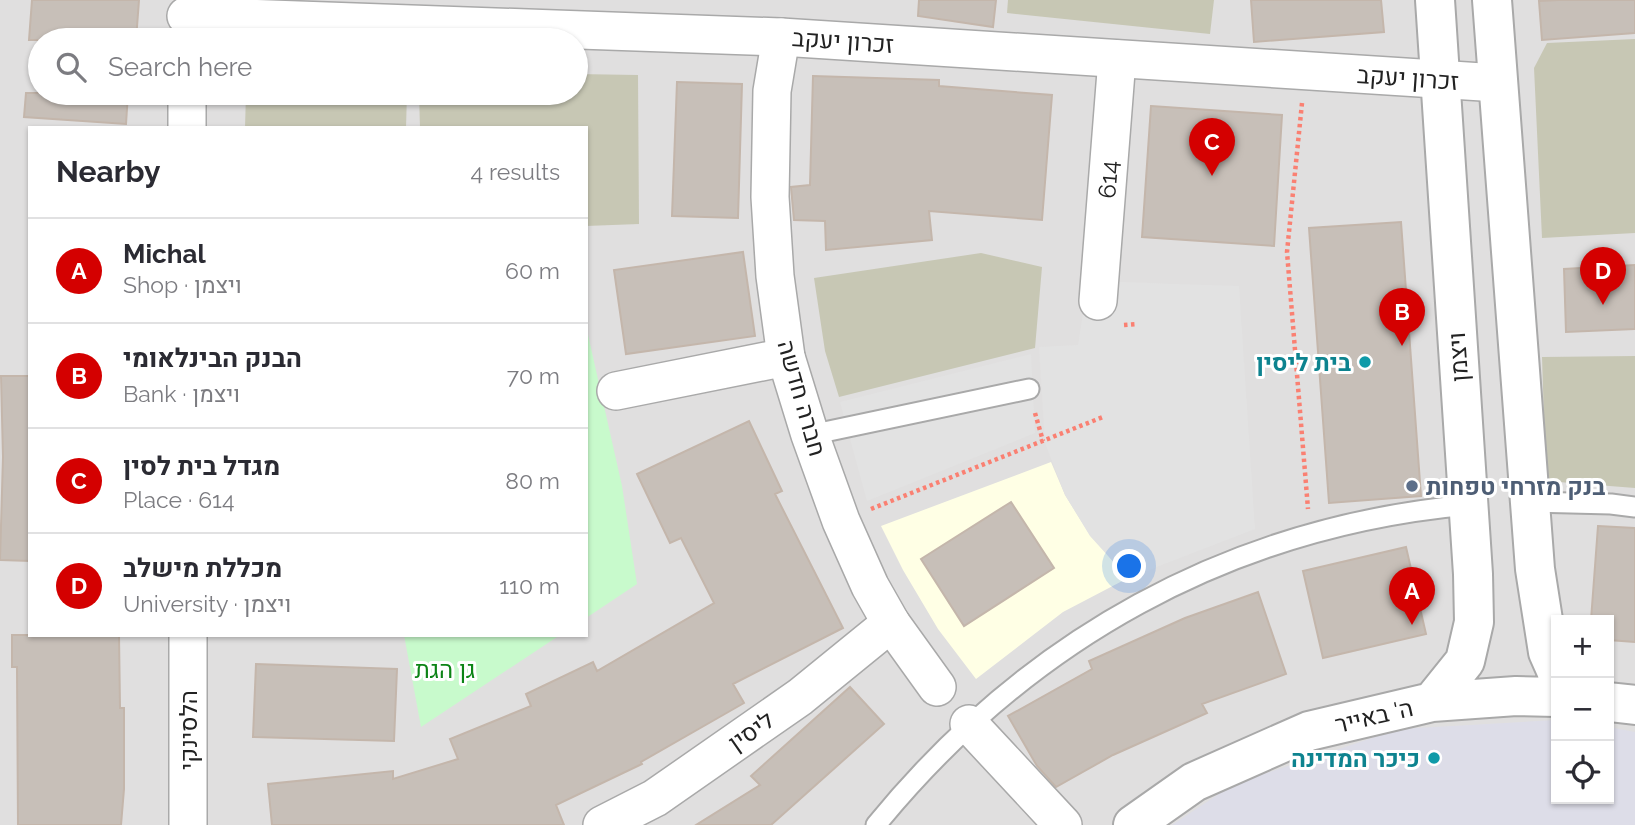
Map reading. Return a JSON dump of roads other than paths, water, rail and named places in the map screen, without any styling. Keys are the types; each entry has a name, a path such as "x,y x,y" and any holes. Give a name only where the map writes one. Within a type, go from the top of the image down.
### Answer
{"street":[{"name":"ויצמן","path":"1432,702 1465,661 1474,622 1435,0"},
{"path":"1492,0 1535,569 1551,659"},
{"name":"זכרון יעקב","path":"186,19 483,28"},
{"name":"זכרון יעקב","path":"588,31 780,37 1498,83"},
{"name":"חברה חדשה","path":"780,37 772,91 770,197 775,276 786,357 841,521 870,586 891,624 937,687"},
{"name":"614","path":"1098,301 1117,59"},
{"path":"187,105 187,126"},
{"path":"616,391 786,357"},
{"name":"ליסין","path":"602,825 655,798 800,697 891,624"},
{"name":"הלסינקי","path":"188,637 188,825"},
{"name":"ה' באייר","path":"1132,825 1194,782 1309,731 1432,702 1516,696 1551,697"},
{"path":"1614,703 1635,705"},
{"path":"969,724 1063,825"}],"lane":[{"path":"810,435 1029,389"},
{"path":"1530,502 1635,507"},
{"path":"876,825 912,781 969,724 1037,668 1109,620 1186,579 1267,547 1351,523 1468,505"}],"place":[{"name":"מגדל בית לסין","path":"1212,176"},
{"name":"מכללת מישלב","path":"1603,305"},
{"name":"הבנק הבינלאומי","path":"1402,346"},
{"name":"בית ליסין","path":"1365,362"},
{"name":"בנק מזרחי טפחות","path":"1412,486"},
{"name":"Michal","path":"1412,625"},
{"name":"כיכר המדינה","path":"1434,758"}],"park label":[{"name":"גן הגת","path":"445,669"}]}
